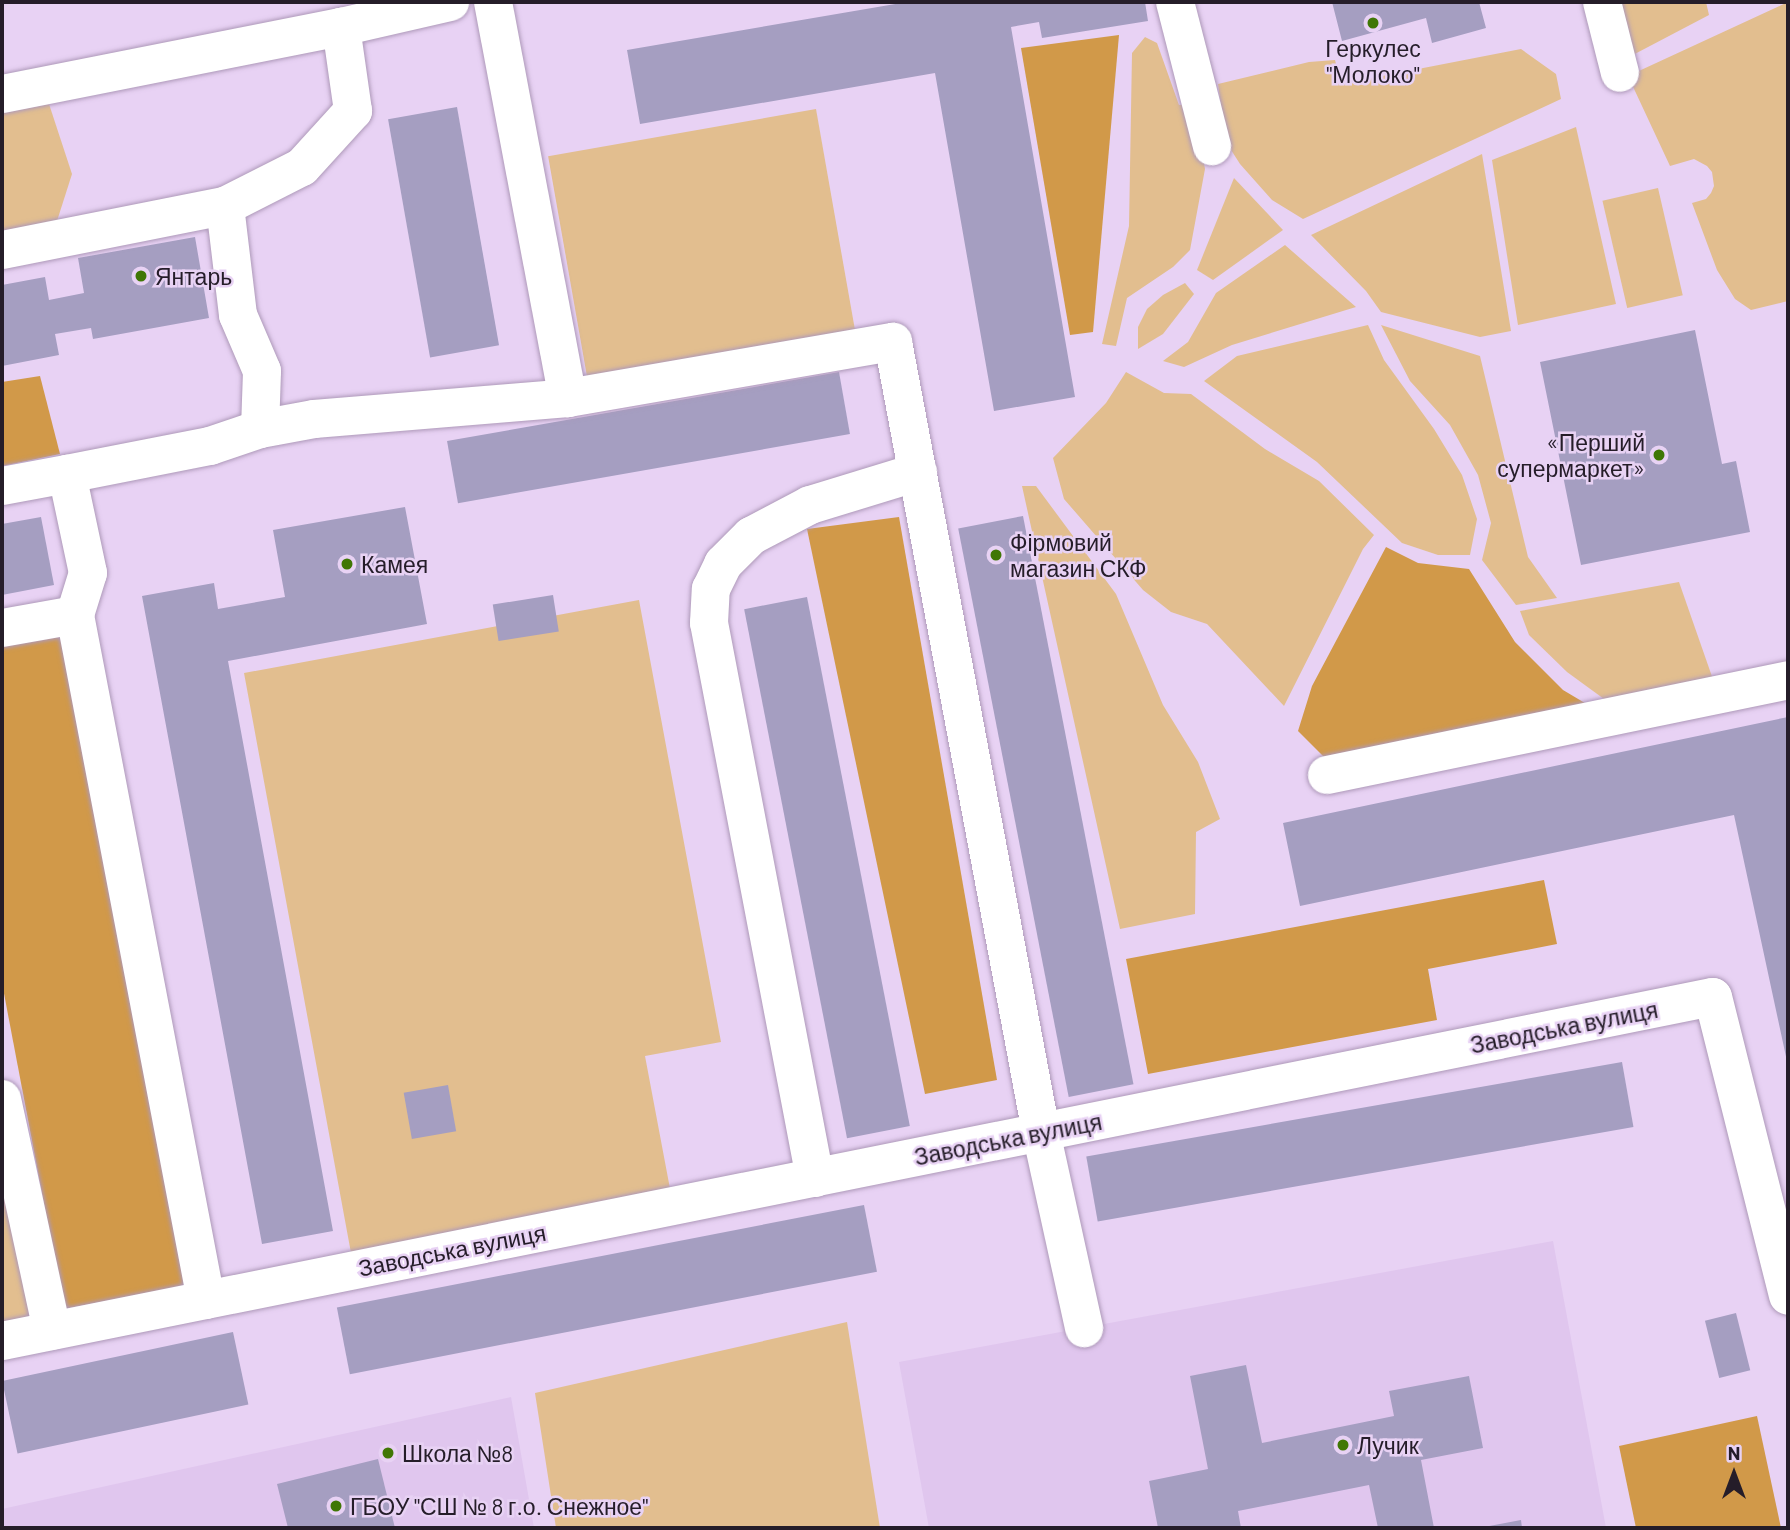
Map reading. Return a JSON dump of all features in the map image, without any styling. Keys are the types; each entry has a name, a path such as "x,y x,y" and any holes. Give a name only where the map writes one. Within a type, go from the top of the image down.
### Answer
{"lane":[{"path":"493,2 568,398"},
{"path":"1175,2 1212,146"},
{"path":"1602,2 1620,73"},
{"path":"2,94 341,27 443,3"},
{"path":"2,250 225,206 302,167 353,111 341,27"},
{"path":"225,206 238,315 262,370 314,419"},
{"path":"2,486 210,446 260,429 314,419 568,398 893,342 1041,1132 1084,1328"},
{"path":"260,429 262,370"},
{"path":"815,1178 709,623 711,589 723,564 751,536 810,505 918,472"},
{"path":"67,474 88,573 75,615 206,1300"},
{"path":"2,628 75,615"},
{"path":"1327,775 1788,680"},
{"name":"Заводська вулиця","path":"2,1341 1041,1132 1620,1005 1713,997 1788,1296"},
{"path":"2,1098 52,1331"}],"shaded area":[{"path":"1613,2 1706,2 1709,15 1629,57"},
{"path":"1788,2 1788,301 1751,310 1735,299 1717,270 1692,203 1706,199 1711,193 1714,186 1712,172 1694,159 1670,166 1628,76"},
{"path":"1119,35 1093,332 1070,335 1021,48"},
{"path":"1145,37 1157,43 1179,105 1194,104 1205,169 1190,250 1173,267 1127,298 1116,346 1102,344 1129,226 1132,53"},
{"path":"1521,49 1556,74 1561,99 1303,219 1272,200 1240,164 1226,142 1218,84 1309,62 1335,60 1341,84"},
{"path":"49,104 72,174 57,221 2,231 2,113"},
{"path":"816,109 855,330 587,377 548,156"},
{"path":"1576,127 1616,304 1518,325 1492,160"},
{"path":"1482,154 1511,331 1480,337 1381,312 1366,291 1311,235"},
{"path":"1234,178 1283,230 1213,280 1197,270"},
{"path":"1658,188 1683,295 1627,308 1602,201"},
{"path":"1285,245 1356,307 1232,345 1184,367 1163,361 1188,342 1216,293"},
{"path":"1185,283 1194,294 1163,334 1138,349 1138,327 1147,309 1163,295"},
{"path":"1368,325 1384,360 1434,429 1462,475 1477,519 1470,555 1438,555 1402,543 1317,462 1204,381 1237,356"},
{"path":"1381,325 1480,356 1528,557 1557,598 1516,605 1482,560 1491,523 1478,475 1450,425 1410,381"},
{"path":"1126,372 1164,393 1191,394 1265,449 1319,481 1374,535 1363,549 1284,706 1207,624 1171,612 1143,590 1064,499 1053,458 1106,403"},
{"path":"40,376 60,454 2,466 2,382"},
{"path":"1022,486 1036,486 1116,594 1163,705 1198,762 1220,819 1196,832 1195,914 1120,929"},
{"path":"899,517 997,1080 925,1094 807,529"},
{"path":"1386,547 1418,563 1469,569 1515,642 1563,690 1600,712 1334,767 1298,731 1312,686"},
{"path":"1679,582 1716,688 1615,707 1567,672 1529,635 1520,611"},
{"path":"639,600 721,1042 645,1056 671,1194 351,1253 244,673"},
{"path":"65,627 191,1285 64,1309 2,983 2,640"},
{"path":"1544,880 1557,944 1428,969 1437,1020 1148,1074 1126,959"},
{"path":"2,1099 52,1331 2,1341"},
{"path":"1553,1241 1606,1528 929,1528 899,1362"},
{"path":"847,1322 880,1528 556,1528 535,1393"},
{"name":"Школа №8","path":"511,1397 534,1528 2,1528 2,1509"},
{"path":"1757,1416 1781,1528 1636,1528 1619,1446"}],"building":[{"path":"907,2 1145,2 1148,21 1042,38 1039,22 1011,27 1075,397 994,411 935,73 640,124 627,50"},
{"name":"Геркулес \"Молоко\"","path":"1332,2 1479,2 1486,28 1432,43 1426,18 1342,41"},
{"path":"457,107 499,345 430,357 388,119"},
{"name":"Янтарь","path":"195,237 209,318 93,339 91,328 55,334 59,355 2,366 2,285 45,277 49,300 84,293 78,258"},
{"path":"1695,330 1722,464 1736,461 1750,532 1581,565 1540,362"},
{"path":"839,372 850,434 458,503 447,441"},
{"path":"405,507 427,624 228,661 333,1231 262,1244 142,596 214,583 218,609 285,597 273,530"},
{"path":"1023,516 1133,1084 1069,1097 958,529"},
{"path":"41,517 54,585 2,595 2,524"},
{"path":"553,595 559,632 499,641 493,605"},
{"path":"807,597 910,1126 847,1138 744,609"},
{"path":"1788,717 1788,1066 1734,815 1300,906 1283,823"},
{"path":"1622,1062 1633,1127 1098,1221 1086,1156"},
{"path":"448,1085 456,1131 412,1139 404,1093"},
{"path":"864,1205 877,1272 350,1374 337,1307"},
{"path":"1736,1313 1750,1370 1719,1378 1705,1321"},
{"path":"233,1332 248,1404 18,1453 2,1381"},
{"name":"Лучик","path":"1246,1365 1262,1443 1394,1416 1389,1391 1469,1376 1483,1448 1421,1460 1434,1528 1378,1528 1369,1485 1238,1511 1241,1528 1158,1528 1149,1481 1208,1469 1190,1376"},
{"name":"ГБОУ \"СШ № 8 г.о. Снежное\"","path":"378,1459 395,1528 288,1528 277,1484"},
{"path":"1521,1520 1522,1528 1484,1528 1484,1527"}],"place":[{"name":"Геркулес \"Молоко\"","path":"1373,23"},
{"name":"Янтарь","path":"141,276"},
{"name":"«Перший супермаркет»","path":"1659,455"},
{"name":"Фірмовий магазин СКФ","path":"996,555"},
{"name":"Камея","path":"347,564"},
{"name":"Лучик","path":"1343,1445"},
{"name":"Школа №8","path":"388,1453"},
{"name":"ГБОУ \"СШ № 8 г.о. Снежное\"","path":"336,1506"}]}
